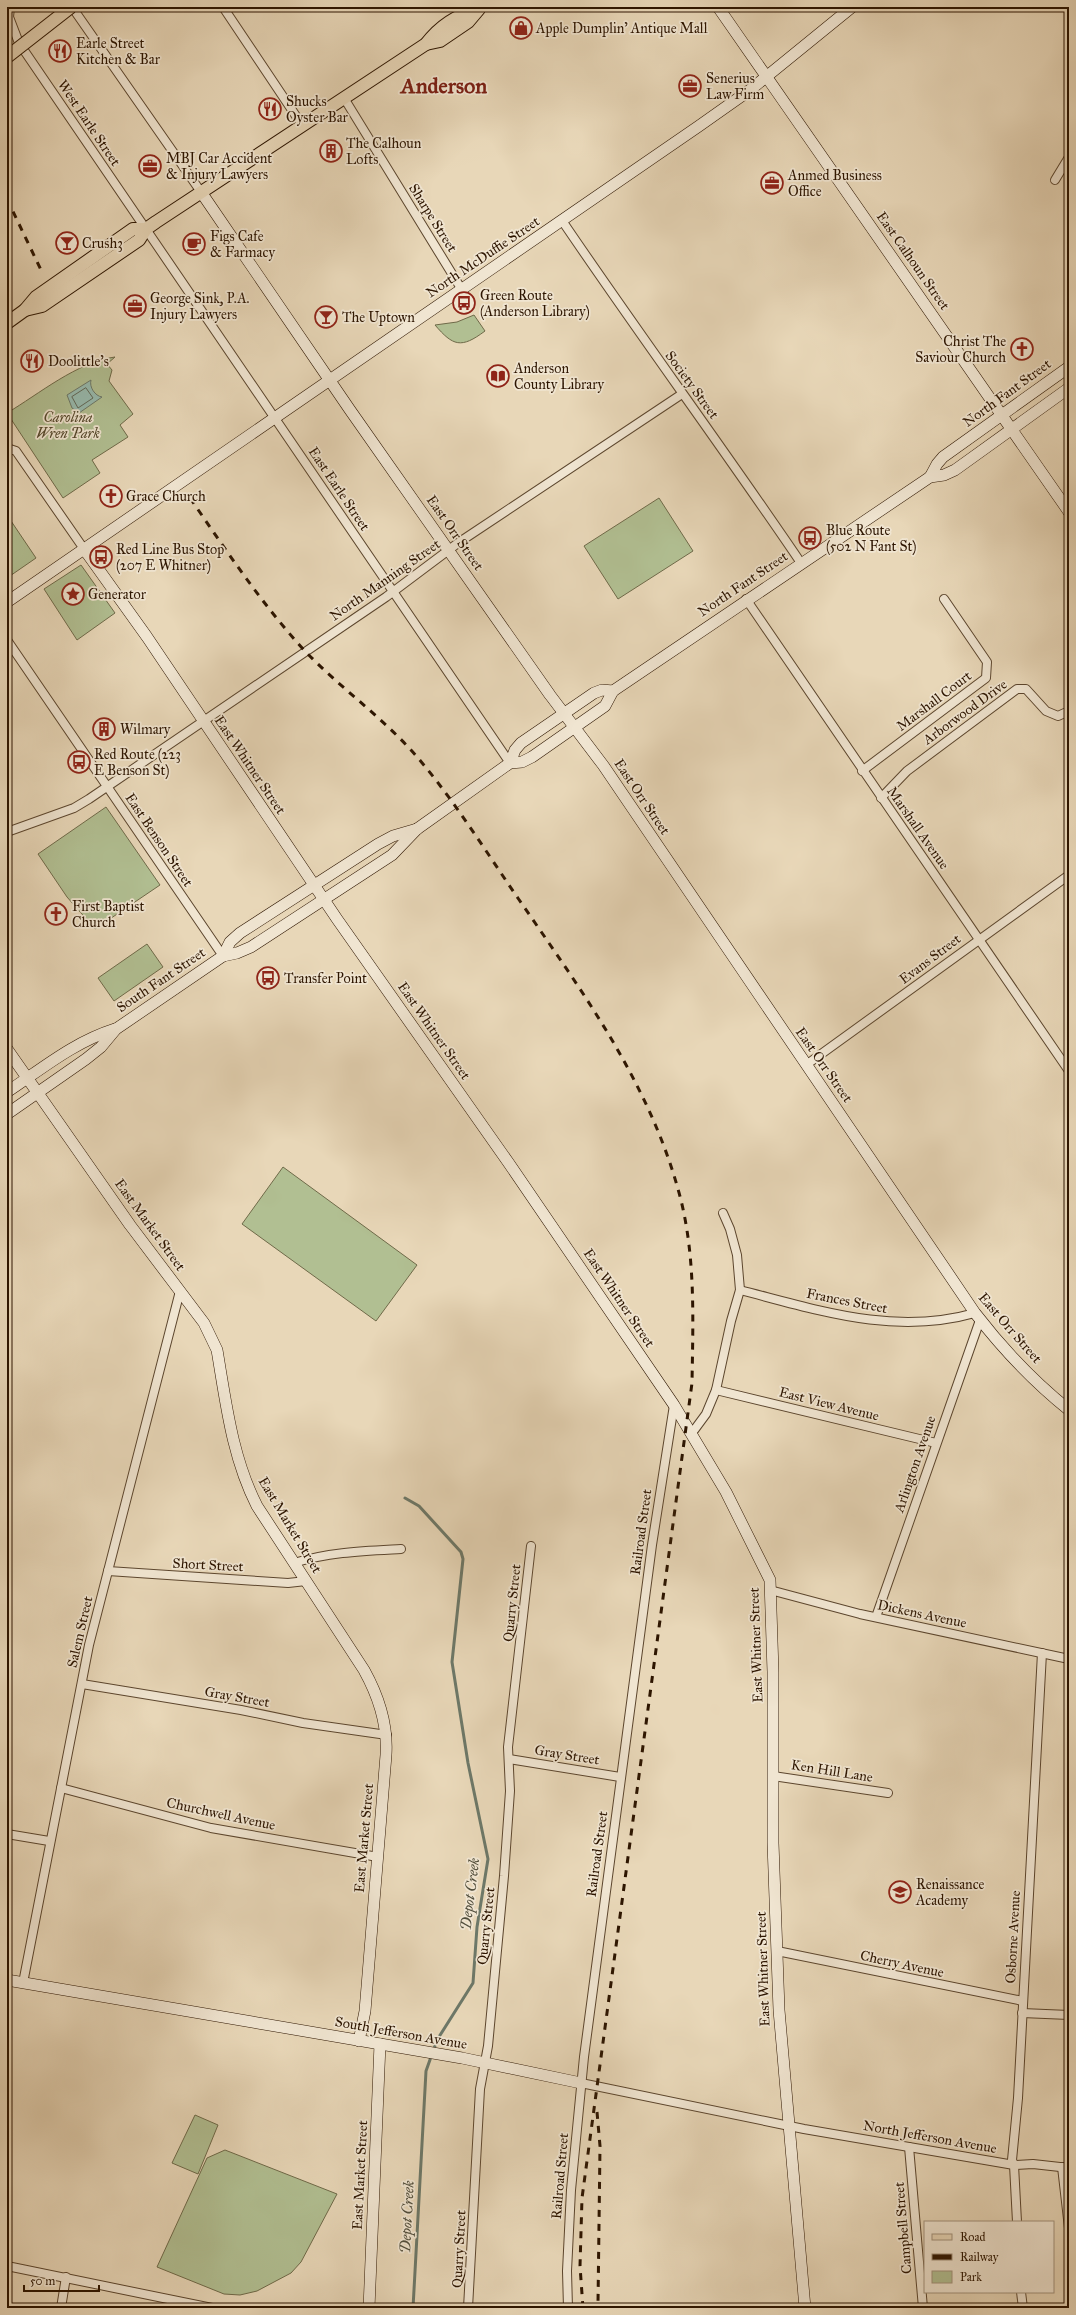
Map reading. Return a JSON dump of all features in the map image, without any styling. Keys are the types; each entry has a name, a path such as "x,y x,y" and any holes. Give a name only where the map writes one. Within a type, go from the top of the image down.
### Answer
{"main road":[{"path":"7,57 71,7"},
{"path":"7,323 25,310 36,297 133,230 146,229 426,44 440,41 468,22 479,9"}],"street":[{"name":"West Earle Street","path":"10,7 9,17 19,43 146,229"},
{"path":"71,7 201,192"},
{"path":"223,7 302,125"},
{"name":"East Calhoun Street","path":"718,7 1069,512"},
{"name":"North McDuffie Street","path":"7,602 329,380 563,222 699,126 766,76 852,7"},
{"name":"Sharpe Street","path":"344,98 462,290"},
{"path":"1055,180 1069,158"},
{"name":"East Orr Street","path":"201,192 329,380 575,726 977,1316 1038,1383 1069,1410"},
{"name":"Society Street","path":"563,222 801,563"},
{"name":"East Earle Street","path":"146,229 510,763"},
{"name":"North Fant Street","path":"930,477 937,464 943,457 1069,367"},
{"name":"North Fant Street","path":"324,900 392,855 417,829 510,763 522,762 532,757 605,706 613,691 746,599 930,477 944,475 955,470 1069,388"},
{"name":"North Manning Street","path":"7,832 74,808 393,592 458,543 682,394"},
{"name":"East Whitner Street","path":"7,448 16,451 147,637 324,900 508,1162 674,1405 726,1492 770,1580 779,2010 805,2308"},
{"name":"Marshall Avenue","path":"746,599 862,771 1069,1071"},
{"name":"Marshall Court","path":"862,771 986,678 986,662 944,599"},
{"name":"East Benson Street","path":"7,640 223,956"},
{"name":"Arborwood Drive","path":"881,798 907,771 1017,689 1026,689 1046,712 1058,716 1069,711"},
{"name":"North Fant Street","path":"510,763 515,750 521,743 594,693 602,690 613,691"},
{"name":"North Fant Street","path":"314,885 378,844 393,836 417,829"},
{"name":"Evans Street","path":"806,1065 1069,874"},
{"name":"South Fant Street","path":"223,956 230,942 240,933 314,885"},
{"name":"South Fant Street","path":"7,1114 86,1060 116,1029 223,956 238,953 251,947 324,900"},
{"name":"South Fant Street","path":"7,1092 91,1036 116,1029"},
{"name":"East Market Street","path":"7,1049 130,1225 204,1323 217,1350 236,1453 248,1488 257,1506 372,1684 378,1699 387,1735 365,2011 359,2040"},
{"path":"692,1433 706,1414 716,1390 731,1320 740,1290 737,1255 730,1229 723,1213"},
{"name":"Frances Street","path":"740,1290 845,1316 888,1323 947,1320 977,1316"},
{"name":"Salem Street","path":"23,1983 49,1841 82,1684 108,1572 180,1291"},
{"name":"Arlington Avenue","path":"876,1617 936,1443 977,1316"},
{"name":"East View Avenue","path":"716,1390 936,1443"},
{"name":"Railroad Street","path":"568,2308 567,2271 571,2190 582,2083 620,1777 665,1452 674,1405"},
{"name":"Quarry Street","path":"468,2308 480,2088 485,2063 504,1876 510,1791 508,1747 531,1546"},
{"path":"294,1563 311,1557 344,1552 401,1549"},
{"name":"Short Street","path":"108,1572 288,1583 306,1581"},
{"name":"Dickens Avenue","path":"770,1590 876,1617 1069,1660"},
{"name":"Osborne Avenue","path":"1016,2221 1014,2165 1012,2160 1023,2001 1042,1653"},
{"name":"Gray Street","path":"82,1684 241,1710 303,1723 387,1735"},
{"name":"Gray Street","path":"509,1759 620,1777"},
{"name":"Ken Hill Lane","path":"773,1776 888,1793"},
{"name":"Churchwell Avenue","path":"61,1788 211,1828 378,1857"},
{"path":"7,1834 49,1841"},
{"name":"Cherry Avenue","path":"777,1951 1023,2001"},
{"name":"South Jefferson Avenue","path":"7,1980 433,2053 788,2126"},
{"path":"1022,2013 1069,2015"},
{"name":"East Market Street","path":"369,2308 380,2044"},
{"name":"North Jefferson Avenue","path":"788,2126 1014,2165 1033,2164 1066,2167"},
{"name":"Campbell Street","path":"909,2147 923,2308"},
{"path":"1066,2167 1069,2228"},
{"path":"7,2266 212,2308"},
{"path":"61,2308 66,2277"},
{"path":"1021,2293 1023,2308"}],"green space":[{"path":"474,315 485,331 470,341 463,343 452,341 435,325 457,322"},
{"name":"Carolina Wren Park","path":"115,357 107,364 112,370 109,381 133,414 120,425 128,437 92,460 100,473 63,498 7,413 73,372 101,360"},
{"path":"659,498 693,551 618,599 584,546"},
{"path":"7,515 36,558 7,578"},
{"path":"81,565 115,613 77,640 44,589"},
{"path":"106,807 160,885 95,929 67,897 38,854"},
{"path":"147,944 163,967 114,1001 98,978"},
{"path":"283,1167 417,1265 376,1321 242,1224"},
{"path":"195,2115 218,2125 198,2174 172,2163"},
{"path":"225,2150 337,2194 301,2262 291,2273 257,2291 240,2295 224,2294 157,2267 207,2158"}],"water":[{"path":"91,380 93,391 102,397 79,413 72,408 67,395"}],"waterway":[{"name":"Depot Creek","path":"405,1498 419,1506 461,1552 463,1559 452,1662 468,1763 488,1859 477,1927 473,1983 437,2040 426,2071 413,2308"}],"railway":[{"path":"7,199 41,270"},
{"path":"190,498 244,576 288,632 318,664 405,743 446,793 472,830 591,1006 632,1076 650,1112 665,1150 684,1213 691,1261 693,1310 692,1383 582,2198 580,2266 583,2308"},
{"path":"597,2112 600,2146 598,2303"}],"place":[{"name":"Apple Dumplin' Antique Mall","path":"521,28"},
{"name":"Earle Street Kitchen & Bar","path":"60,51"},
{"name":"Senerius Law Firm","path":"690,86"},
{"name":"Shucks Oyster Bar","path":"270,109"},
{"name":"The Calhoun Lofts","path":"331,151"},
{"name":"MBJ Car Accident & Injury Lawyers","path":"150,166"},
{"name":"Anmed Business Office","path":"772,183"},
{"name":"Crush3","path":"67,243"},
{"name":"Figs Cafe & Farmacy","path":"194,244"},
{"name":"Green Route (Anderson Library)","path":"464,303"},
{"name":"George Sink, P.A. Injury Lawyers","path":"135,306"},
{"name":"The Uptown","path":"326,317"},
{"name":"Christ The Saviour Church","path":"1022,349"},
{"name":"Doolittle's","path":"32,361"},
{"name":"Anderson County Library","path":"498,376"},
{"name":"Grace Church","path":"111,496"},
{"name":"Blue Route (502 N Fant St)","path":"810,538"},
{"name":"Red Line Bus Stop (207 E Whitner)","path":"101,557"},
{"name":"Generator","path":"73,594"},
{"name":"Wilmary","path":"104,729"},
{"name":"Red Route (223 E Benson St)","path":"79,762"},
{"name":"First Baptist Church","path":"56,914"},
{"name":"Transfer Point","path":"268,978"},
{"name":"Renaissance Academy","path":"900,1892"}],"district":[{"name":"Anderson","path":"444,85"}]}
